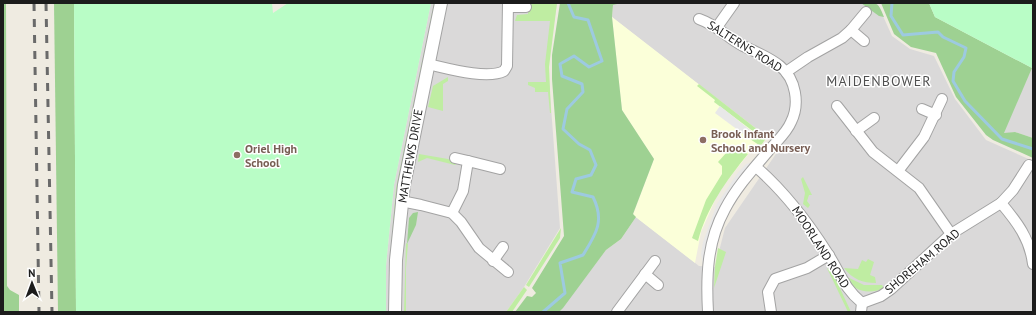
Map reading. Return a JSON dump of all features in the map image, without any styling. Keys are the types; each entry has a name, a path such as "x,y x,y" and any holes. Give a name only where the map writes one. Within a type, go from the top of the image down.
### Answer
{"street":[{"name":"MATTHEWS DRIVE","path":"395,312 396,260 401,201 441,3"},
{"path":"717,27 734,3"},
{"path":"428,64 478,73 498,74 504,71 507,66 508,5 526,7"},
{"path":"786,72 808,57 842,38 866,12"},
{"name":"SALTERNS ROAD","path":"699,19 717,27 741,45 774,62 786,72 795,91 796,99 794,116 788,129 731,198 715,231 707,267 708,312"},
{"path":"851,30 864,41"},
{"path":"898,171 924,137 936,115 942,99"},
{"path":"837,106 873,152 918,188 951,234"},
{"path":"922,109 936,115"},
{"path":"856,131 874,118"},
{"path":"455,158 500,169"},
{"path":"452,213 463,191 468,161"},
{"name":"SHOREHAM ROAD","path":"862,308 891,289 951,234 1001,203 1013,190 1029,165"},
{"name":"MOORLAND ROAD","path":"756,167 786,195 804,217 829,255 845,285 862,308"},
{"path":"401,201 452,213 461,222 479,248 508,272"},
{"path":"1001,203 1024,232 1032,257"},
{"path":"493,261 503,246"},
{"path":"771,312 768,292 775,279 807,268 829,255"},
{"path":"617,312 654,261"},
{"path":"645,274 658,285"}],"shaded area":[{"path":"431,3 557,3 549,55 549,80 560,228 524,287 506,312 386,312 386,266 394,185"},
{"path":"622,3 876,3 892,36 910,49 934,56 955,99 986,140 1033,161 1033,312 559,312 606,250 621,239 636,217 699,266 715,267 725,228 780,148 612,17 613,5"},
{"name":"Brook Infant School and Nursery","path":"612,17 767,137 762,144 757,144 719,191 701,232 695,263 633,215 654,159 622,110"},
{"path":"1033,65 1033,138 1015,132 1003,134"},
{"path":"720,106 754,133 750,139 715,113"},
{"path":"753,162 733,186 721,206 710,231 703,264 701,254 703,242 717,204 737,174 746,164"}],"green space":[{"path":"3,3 6,3 7,286 10,290 19,295 19,312 3,312"},
{"path":"54,3 74,3 76,312 58,312"},
{"name":"Oriel High School","path":"74,3 272,3 273,13 288,3 431,3 394,185 386,266 386,312 76,312"},
{"path":"434,3 436,3 398,188 392,239 389,312 389,270 396,188"},
{"path":"533,3 557,3 549,67 551,113 548,92 535,92 535,88 528,85 528,82 546,82 545,64 550,21 515,21 517,15 528,14 528,7"},
{"path":"560,3 622,3 613,5 612,17 622,110 654,159 633,214 636,217 621,239 606,250 563,308 559,312 515,312 527,296 532,297 536,293 532,288 564,236 552,79 552,55"},
{"path":"861,3 876,4 880,8 884,17 879,16"},
{"path":"881,3 929,3 935,17 1032,68 1004,133 1015,132 1033,138 1033,158 993,140 986,135 956,97 936,53 911,47 894,34"},
{"path":"929,3 1033,3 1032,68 935,17"},
{"path":"448,77 448,81 443,84 443,111 428,107 433,86"},
{"path":"699,84 767,137 762,144 759,145 750,139 754,132 714,102 715,100 697,86"},
{"path":"738,150 748,154 718,195 707,217 698,241 692,238 706,200 722,174 722,166 718,162 727,152"},
{"path":"419,154 448,159 457,163 455,165 427,158 418,162"},
{"path":"803,177 812,195 809,195 807,201 810,205 808,208 803,204 805,193 801,179"},
{"path":"418,212 416,225 407,244 409,218 413,213"},
{"path":"561,228 560,238 529,287 526,285"},
{"path":"406,243 408,244 406,268 406,312 404,312"},
{"path":"718,248 726,252 714,288 715,267"},
{"path":"868,259 874,262 870,275 875,277 876,283 858,280 844,268 858,269 862,260 866,262"},
{"path":"827,268 832,271 851,312 848,312"},
{"path":"845,276 864,285 882,285 884,288 873,291 862,291 852,286"},
{"path":"524,287 527,290 512,312 506,312"}],"waterway":[{"path":"543,312 565,293 560,263 583,255 595,234 599,220 597,206 593,197 572,192 576,179 591,175 596,165 590,150 579,144 563,129 567,109 583,92 582,84 562,76 560,64 574,56 589,67 602,61 588,20 574,17 568,3"},
{"path":"892,3 891,16 903,35 938,32 943,37 966,48 964,57 954,72 953,81 965,101 1002,139 1033,149"}],"railway":[{"path":"34,3 39,312"},
{"path":"46,3 52,312"}],"place":[{"name":"Brook Infant School and Nursery","path":"703,140"},
{"name":"Oriel High School","path":"237,155"}],"district":[{"name":"MAIDENBOWER","path":"879,81"}]}
